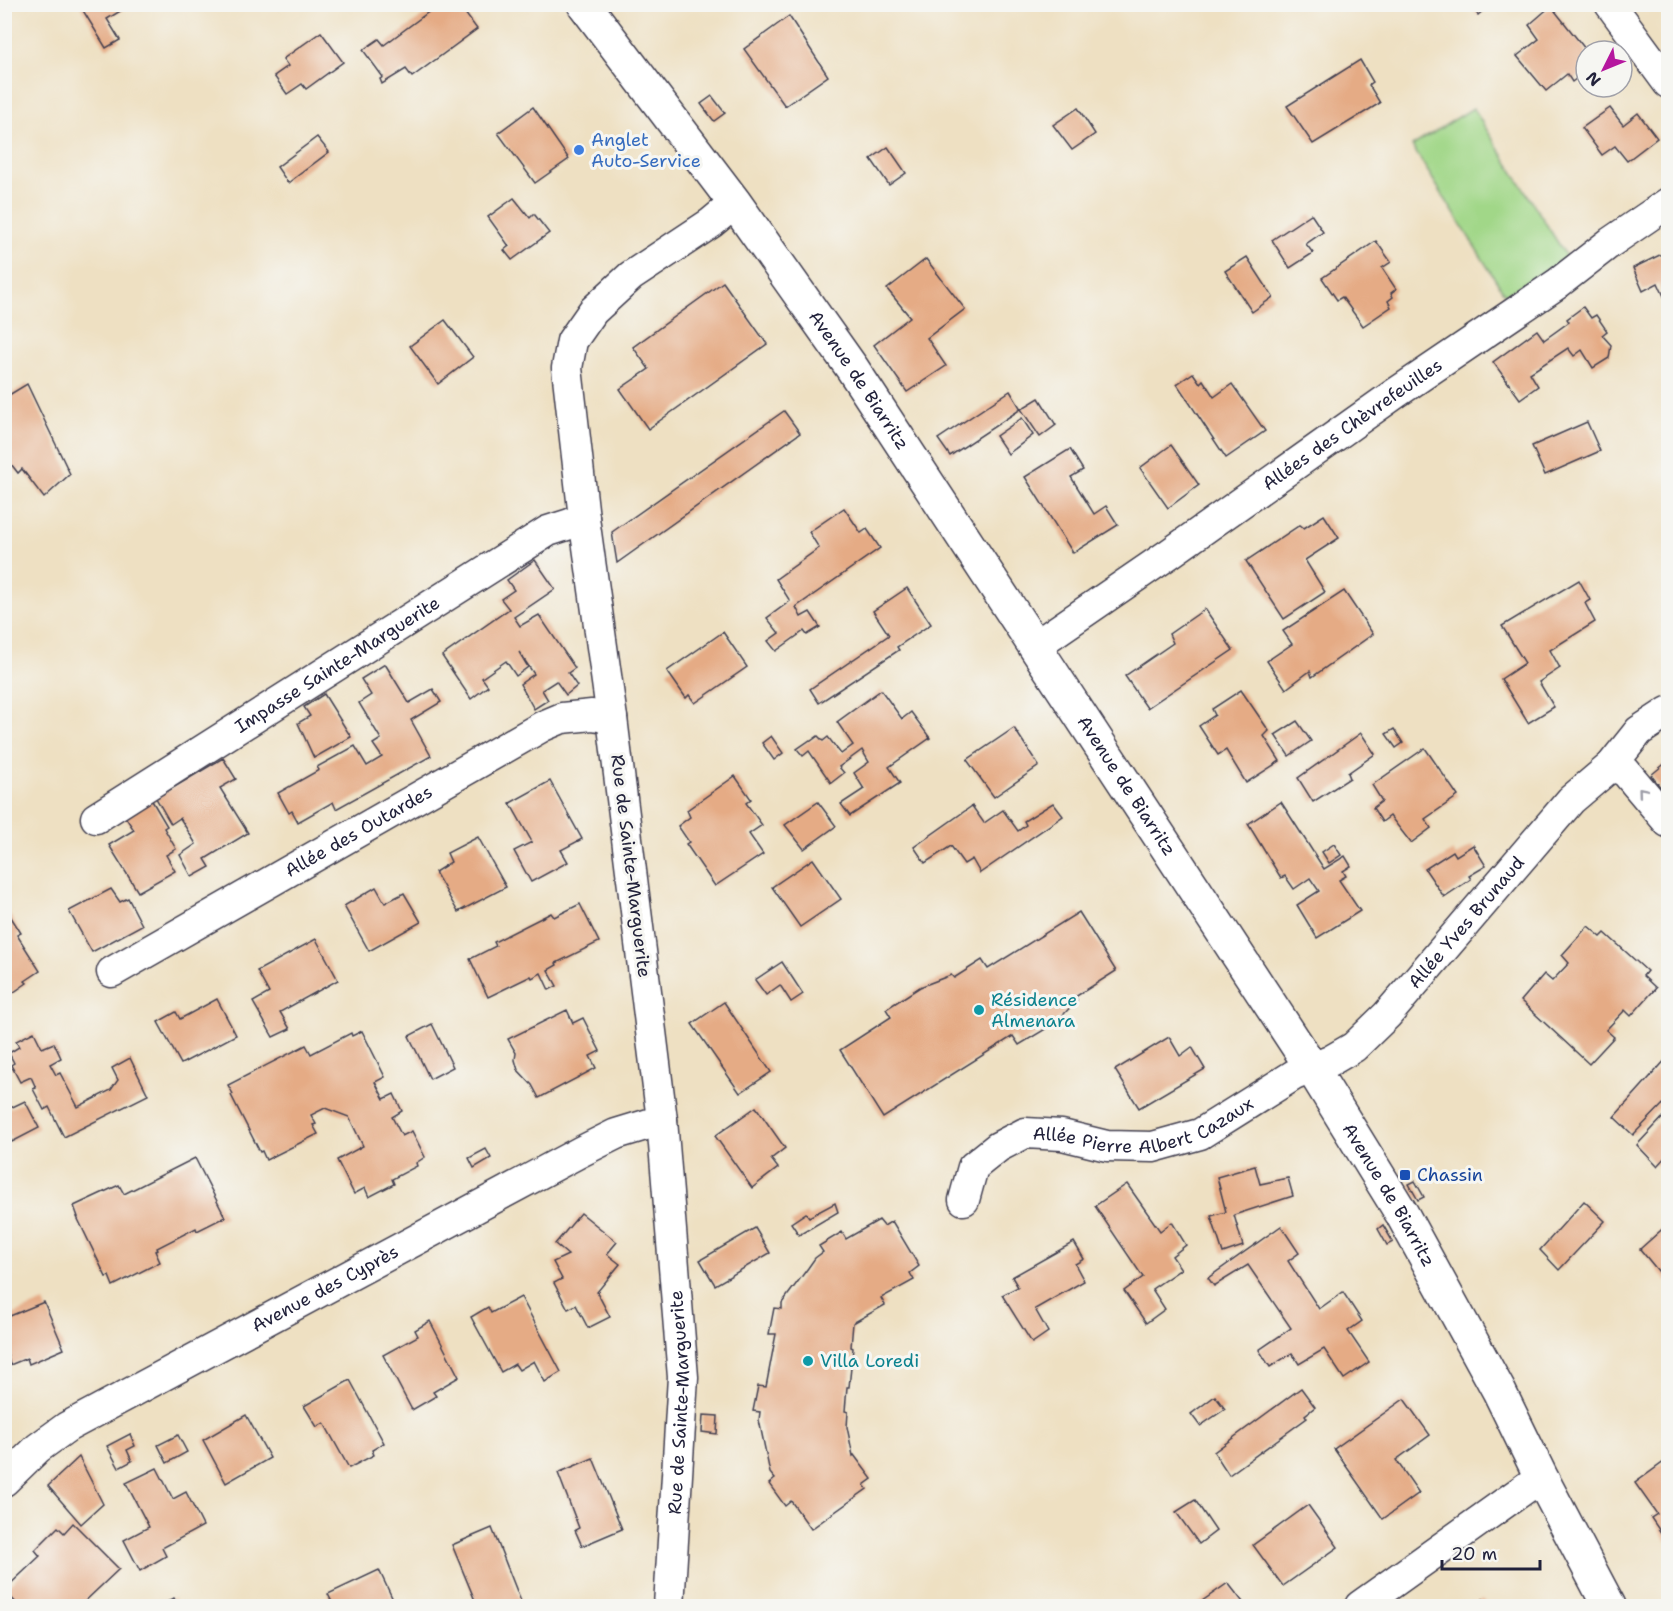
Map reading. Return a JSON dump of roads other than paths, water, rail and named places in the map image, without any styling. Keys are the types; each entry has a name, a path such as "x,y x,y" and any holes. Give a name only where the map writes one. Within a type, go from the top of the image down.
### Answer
{"main road":[{"name":"Avenue de Biarritz","path":"584,4 735,203 852,368 1312,1068 1402,1214 1499,1391 1541,1478 1609,1606"}],"street":[{"path":"1610,4 1668,83"},
{"name":"Rue de Sainte-Marguerite","path":"669,1606 683,1377 662,1120 612,718 584,518 567,368 572,340 593,311 632,276 711,223 735,203"},
{"name":"Allées des Chèvrefeuilles","path":"1035,646 1396,393 1557,284 1611,242 1668,203"},
{"name":"Impasse Sainte-Marguerite","path":"96,818 548,531 584,518"},
{"name":"Allée Yves Brunaud","path":"1312,1068 1354,1047 1388,1015 1571,800 1611,766 1640,731 1668,712"},
{"name":"Allée des Outardes","path":"112,972 543,726 562,718 592,715 612,718"},
{"path":"1611,766 1625,771 1668,822"},
{"name":"Allée Pierre Albert Cazaux","path":"964,1200 974,1167 998,1147 1025,1133 1062,1135 1107,1146 1153,1147 1200,1134 1294,1075 1312,1068"},
{"name":"Avenue des Cyprès","path":"4,1481 38,1448 67,1427 580,1152 616,1134 662,1120"},
{"path":"1360,1606 1541,1478"}],"place":[{"name":"Anglet Auto-Service","path":"579,150"},
{"name":"Résidence Almenara","path":"979,1010"},
{"name":"Chassin","path":"1405,1175"},
{"name":"Villa Loredi","path":"808,1361"}]}
